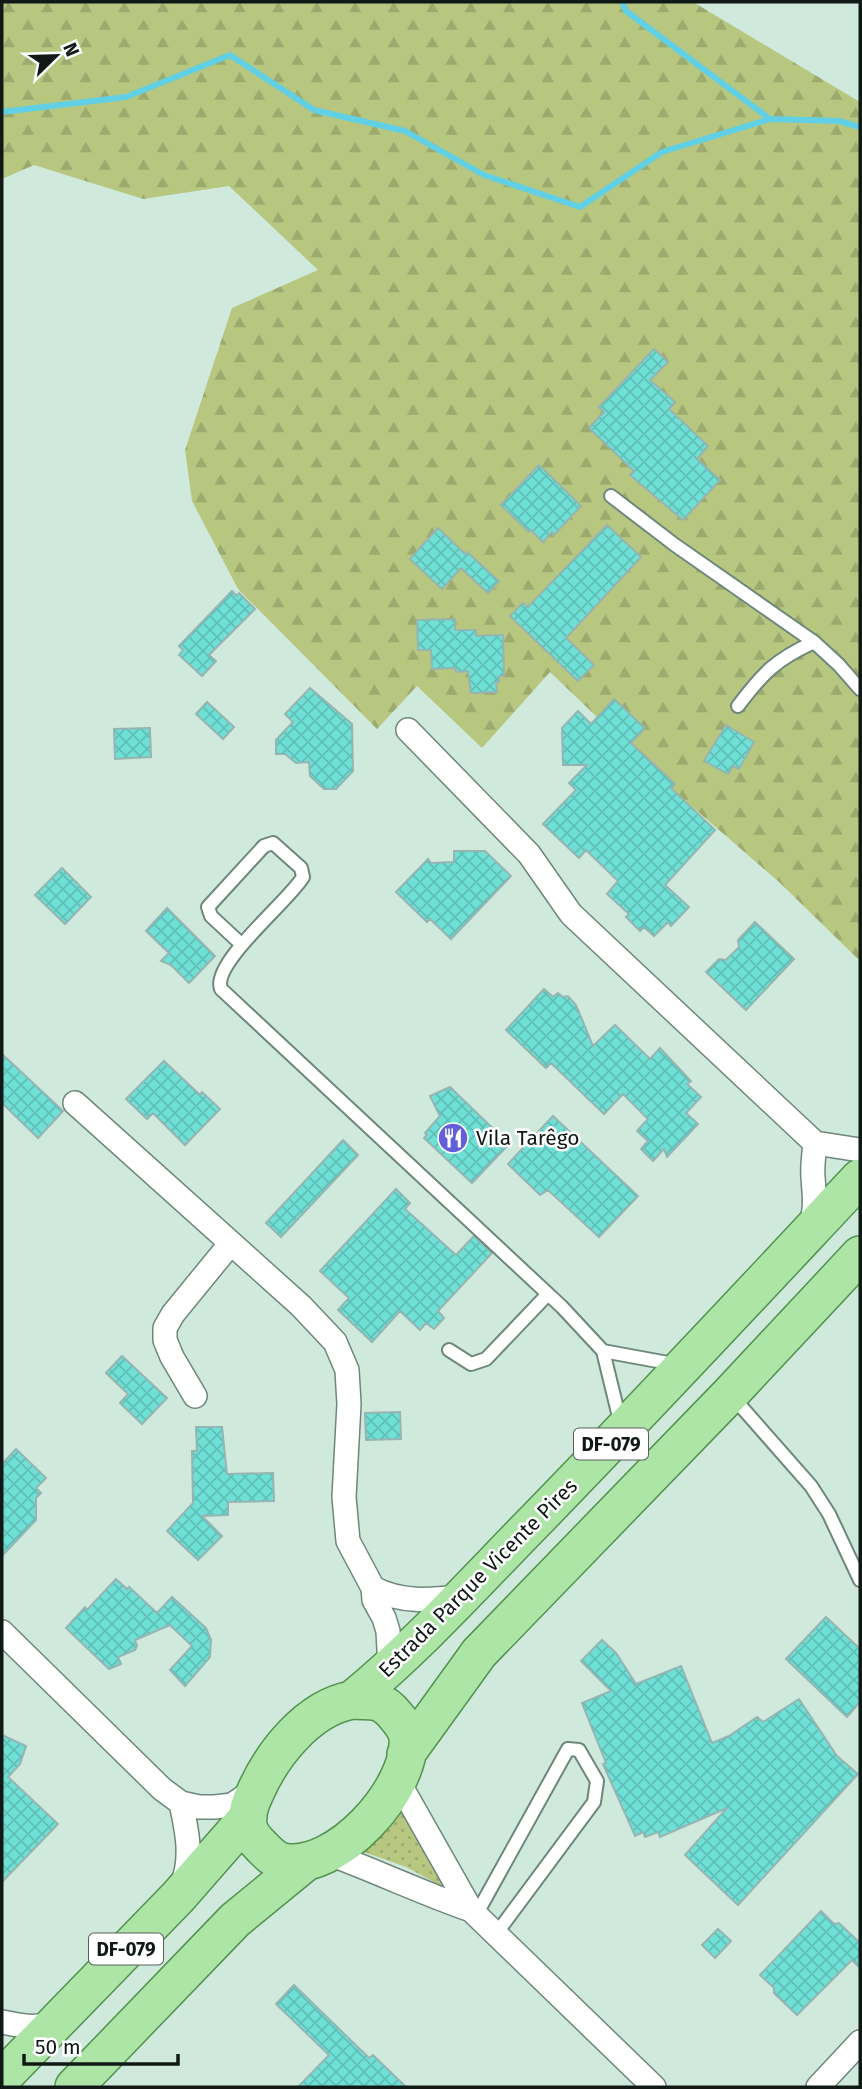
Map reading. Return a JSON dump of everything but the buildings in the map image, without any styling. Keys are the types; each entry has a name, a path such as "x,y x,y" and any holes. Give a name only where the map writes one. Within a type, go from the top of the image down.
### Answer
{"main road":[{"name":"Estrada Parque Vicente Pires","path":"352,1700 390,1669 622,1432 860,1178"},
{"name":"DF-079","path":"74,2087 234,1920 317,1857 353,1836 373,1818 402,1767 479,1653 730,1394 860,1255"},
{"name":"DF-079","path":"2,2078 178,1897 253,1803 272,1759 296,1732 331,1708 352,1700"},
{"path":"352,1700 378,1702 392,1711 403,1725 408,1737 402,1767"},
{"path":"253,1803 248,1828 271,1856 282,1862 317,1857"}],"street":[{"path":"408,730 529,854 570,914 815,1143 860,1150"},
{"path":"75,1103 326,1331 341,1353 347,1370 349,1404 344,1497 348,1541 373,1588 374,1600 384,1618 388,1631 390,1669"},
{"path":"807,1236 814,1215 816,1196 813,1177 815,1143"},
{"path":"195,1396 172,1357 165,1340 165,1328 173,1314 231,1243"},
{"path":"373,1588 402,1598 435,1600 460,1597"},
{"path":"2,1632 162,1789 181,1803 199,1807 253,1803"},
{"path":"402,1767 473,1912 654,2087"},
{"path":"178,1897 189,1868 188,1837 181,1803"},
{"path":"317,1857 370,1869 410,1888 473,1912"},
{"path":"2,2022 28,2028 40,2028 54,2023"},
{"path":"818,2087 860,2042"}],"lane":[{"path":"611,496 675,545 814,642 860,689"},
{"path":"738,706 760,676 785,655 814,642"},
{"path":"241,944 211,916 208,907 264,846 273,843 301,868 303,877 241,944 220,976 218,982 221,989 548,1294 603,1351 622,1432"},
{"path":"449,1350 471,1364 486,1359 548,1294"},
{"path":"603,1351 685,1366"},
{"path":"730,1394 811,1486 829,1514 860,1580"},
{"path":"473,1912 568,1749 579,1750 597,1781 594,1802 496,1934"}],"green space":[{"path":"2,2 693,2 860,102 860,961 779,882 674,791 550,672 482,748 417,686 377,729 238,589 192,501 185,450 232,308 318,270 229,186 143,199 34,165 2,179"},
{"path":"408,1801 462,1897 406,1867 361,1851 390,1828"}],"waterway":[{"path":"622,2 626,11 770,119 839,121 860,127"},
{"path":"2,112 126,97 230,55 314,110 405,131 484,175 580,207 662,152 770,119"}],"place":[{"name":"Vila Tarêgo","path":"453,1138"}]}
